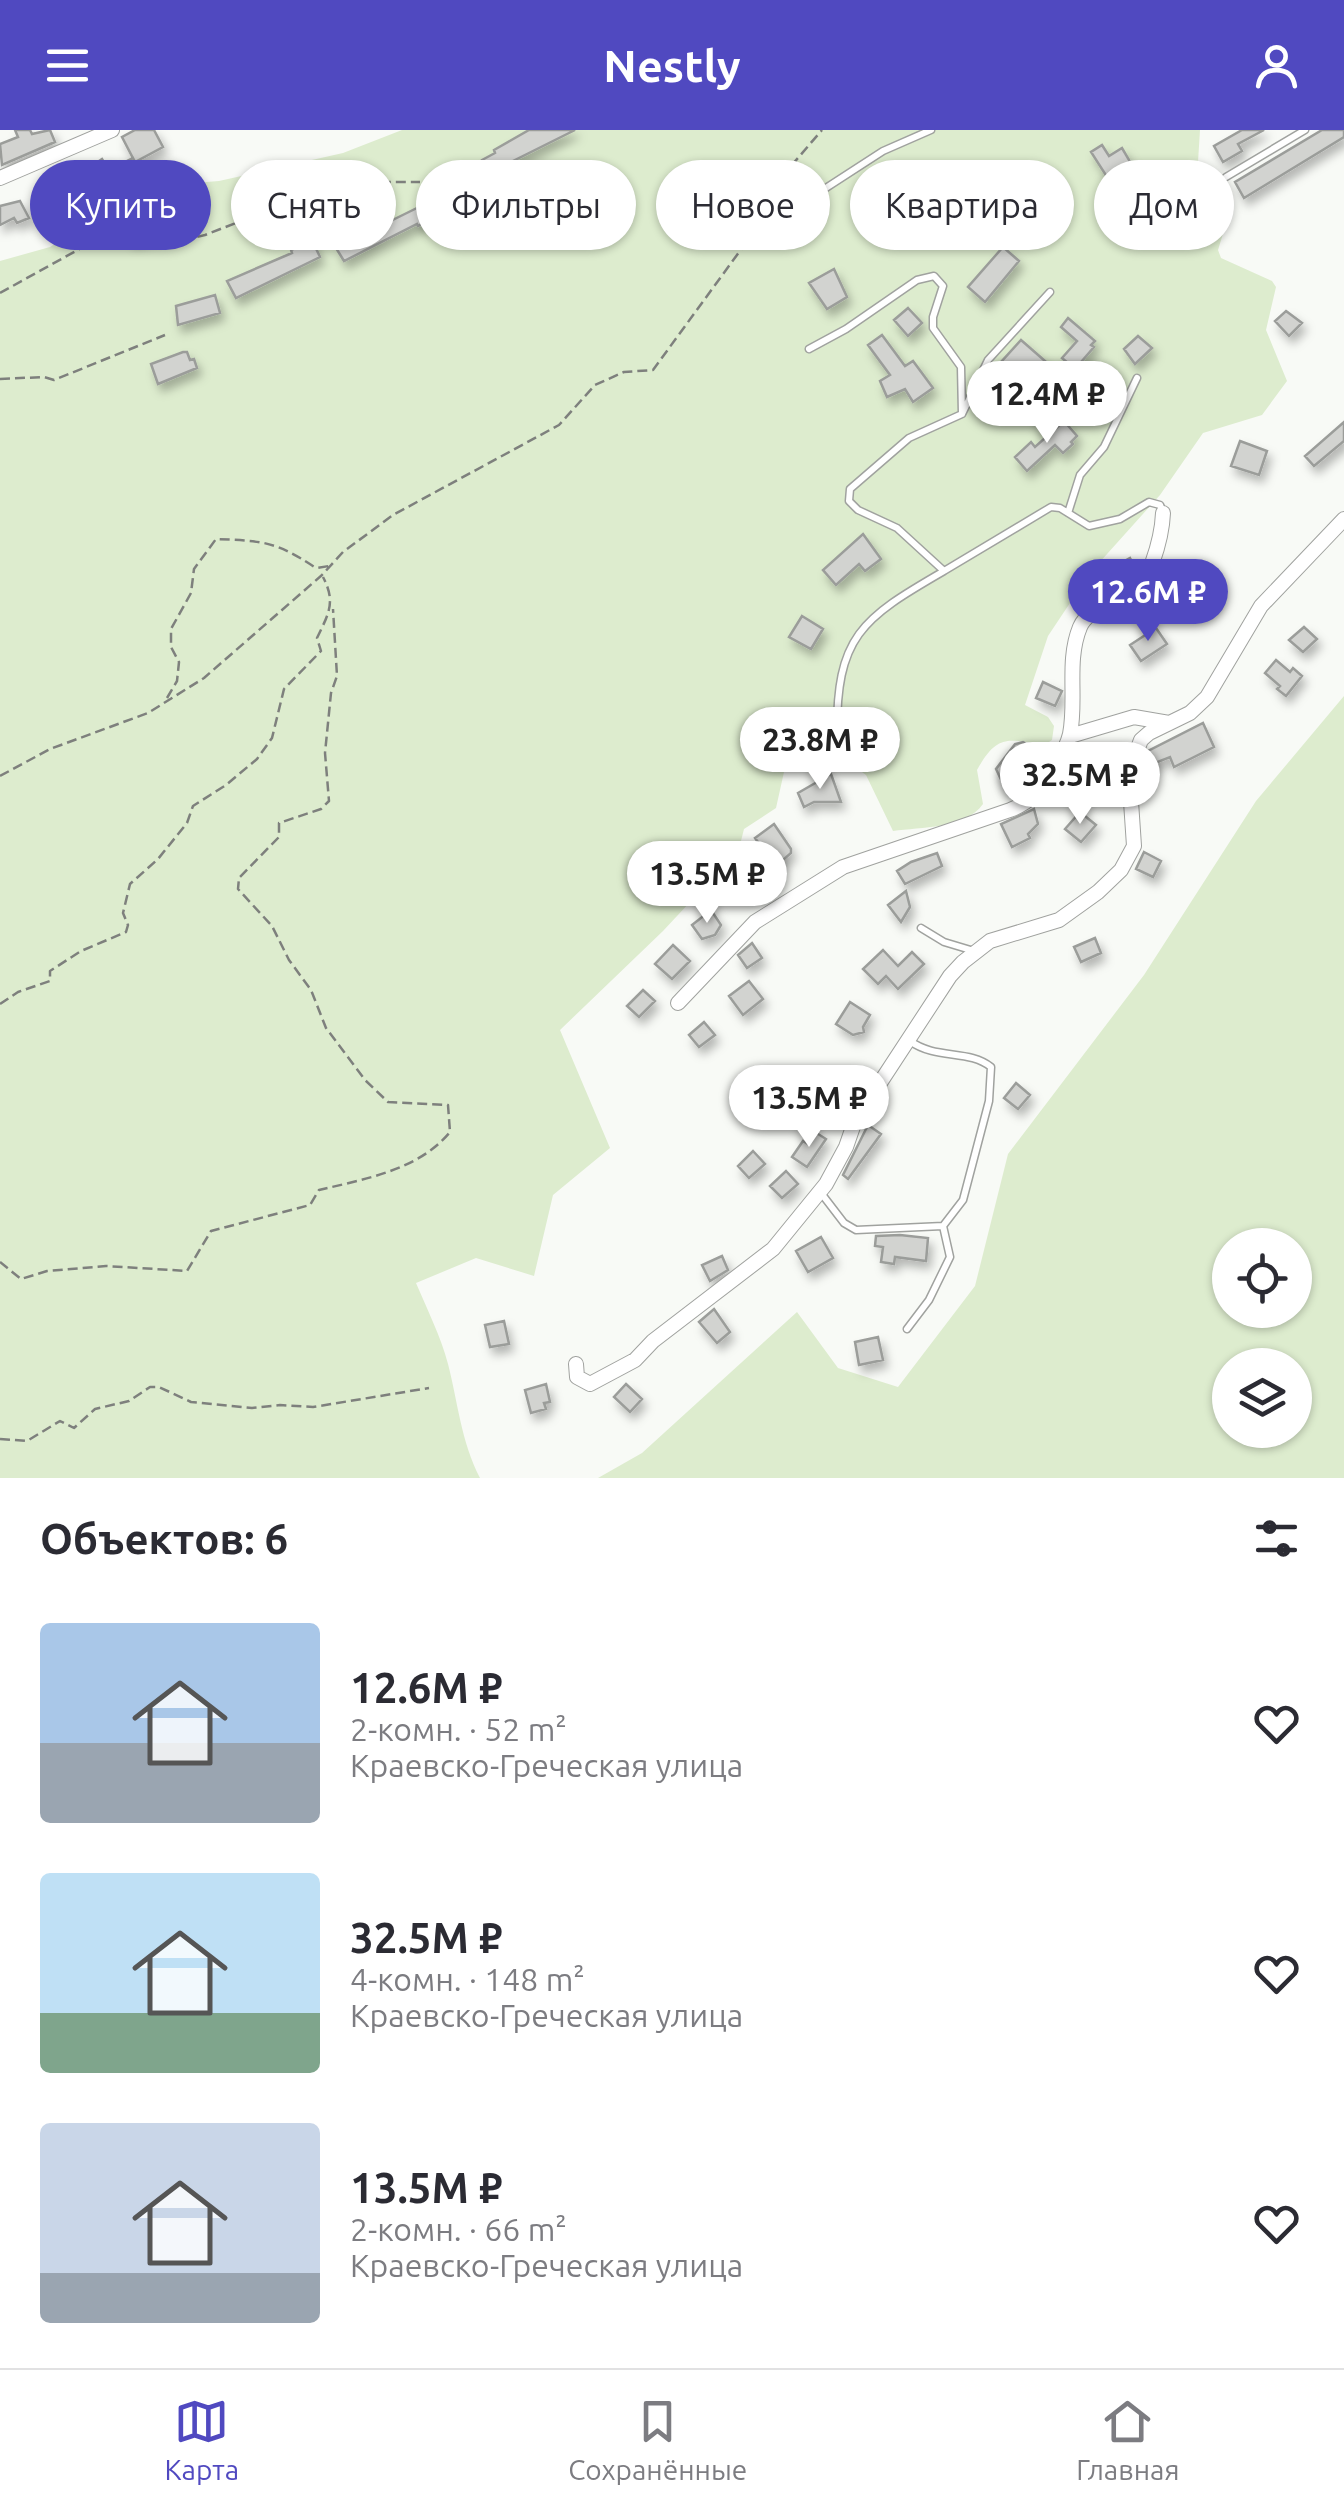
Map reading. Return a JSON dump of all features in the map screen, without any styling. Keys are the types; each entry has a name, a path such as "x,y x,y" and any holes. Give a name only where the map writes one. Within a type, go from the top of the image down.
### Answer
{"street":[{"path":"0,178 112,130"},
{"path":"678,1003 756,922 843,868 865,857 1021,806 1050,776 1070,736 1074,656 1081,625 1094,612 1119,607 1138,593 1160,540 1163,513"},
{"path":"576,1364 577,1377 590,1384 626,1366 764,1257 820,1192 842,1156 854,1121 950,976 975,951 1006,935 1058,920 1121,870 1130,856 1135,835 1131,761 1141,740 1190,714 1207,697 1261,606 1344,519"},
{"path":"1070,736 1134,718 1168,724"}],"lane":[{"path":"830,185 882,151 931,130"},
{"path":"1234,172 1305,130"},
{"path":"810,349 870,314 917,280 934,276 943,286 933,328 960,367 962,414"},
{"path":"944,571 896,528 858,510 849,501 849,495 857,482 909,438 962,414 988,360 1050,292"},
{"path":"1068,514 1080,474 1104,447 1137,378"},
{"path":"836,736 841,670 859,630 896,599 1051,507 1081,523 1100,526 1149,502 1160,505 1163,513"},
{"path":"920,928 944,942 975,951"},
{"path":"820,1192 844,1223 856,1230 943,1226 963,1200 989,1101 990,1068 980,1059 944,1056 922,1050 908,1040"},
{"path":"907,1329 929,1300 950,1257 943,1226"}],"path":[{"path":"796,160 822,130"},
{"path":"0,293 84,247 176,242 205,235 354,176 383,182 416,182"},
{"path":"0,776 50,749 148,713 204,678 322,576 343,552 394,515 559,425 596,385 624,372 653,370 741,250"},
{"path":"0,380 54,380 165,335"},
{"path":"166,701 177,681 179,662 171,647 171,629 191,593 194,569 216,538 268,541 316,568 330,566"},
{"path":"0,1262 21,1278 47,1271 106,1266 188,1271 211,1231 310,1205 319,1190 414,1162 438,1146 450,1132 448,1105 388,1102 365,1080 326,1028 311,990 272,926 238,889 239,878 280,837 279,824 321,809 329,801 325,753 331,694 337,676 330,591 322,576"},
{"path":"0,1004 18,992 50,981 50,972 82,951 126,932 128,925 122,913 130,884 158,859 187,823 192,806 257,759 272,738 284,689 321,651 318,638 332,609"},
{"path":"0,1439 27,1440 60,1422 74,1428 95,1409 129,1401 150,1387 159,1386 191,1402 252,1408 313,1408 430,1388"}],"green space":[{"path":"402,130 1200,130 1198,160 1094,160 1094,250 1218,250 1221,258 1272,281 1276,287 1266,330 1287,381 1262,415 1203,433 1160,495 1090,573 1048,636 1025,705 1048,717 1054,726 1052,740 1043,746 1020,741 996,745 977,770 983,804 975,812 942,825 893,831 866,775 833,751 786,763 776,808 744,829 736,861 706,885 560,1030 610,1148 553,1195 534,1276 476,1258 416,1283 445,1354 464,1436 480,1478 0,1478 0,261 39,250 211,250 211,182 231,178 231,250 396,250 396,160 312,160 343,153"},
{"path":"1344,696 1344,1478 598,1478 642,1453 797,1312 838,1368 898,1387 975,1286 1008,1154 1144,975 1256,801"}],"building":[{"path":"15,130 30,130 32,134 50,130 55,142 2,165 0,144 18,137"},
{"path":"135,130 154,130 163,147 134,160 122,137"},
{"path":"529,130 575,130 515,160 482,160"},
{"path":"1242,130 1264,130 1238,144 1242,151 1226,160 1222,160 1214,146"},
{"path":"1322,130 1344,130 1344,137 1244,198 1235,182"},
{"path":"1102,145 1109,156 1122,148 1129,160 1096,160 1091,152"},
{"path":"20,201 29,218 17,223 14,218 0,225 0,206"},
{"path":"416,208 416,225 396,235 396,218"},
{"path":"291,250 317,250 320,257 236,298 227,281 292,253"},
{"path":"337,250 366,250 344,261"},
{"path":"1000,250 1006,250 1019,261 985,302 968,287"},
{"path":"834,269 847,297 827,309 809,283"},
{"path":"215,295 220,313 178,325 176,306"},
{"path":"908,308 922,323 908,336 894,320"},
{"path":"1286,311 1302,323 1289,336 1275,321"},
{"path":"1068,318 1095,341 1075,369 1062,358 1077,341 1061,327"},
{"path":"882,335 905,366 913,361 933,388 913,402 905,389 887,397 880,381 890,375 868,345"},
{"path":"1138,336 1152,348 1135,364 1124,349"},
{"path":"1021,340 1045,361 1027,383 1002,361"},
{"path":"183,352 194,359 197,368 158,384 151,364"},
{"path":"1084,382 1102,395 1091,410 1073,397"},
{"path":"1064,421 1077,436 1073,444 1063,453 1055,445 1027,471 1015,457 1031,442 1035,447"},
{"path":"1344,422 1344,441 1314,466 1305,456"},
{"path":"1240,441 1267,451 1259,475 1231,466"},
{"path":"863,534 881,559 865,571 859,564 836,585 823,570"},
{"path":"1130,558 1137,571 1134,578 1123,584 1114,567"},
{"path":"1168,578 1186,595 1177,606 1171,600 1169,603 1158,589"},
{"path":"802,616 823,629 811,649 789,637"},
{"path":"1304,627 1317,639 1303,652 1289,640"},
{"path":"1156,628 1167,644 1141,661 1130,645"},
{"path":"1276,660 1302,676 1286,696 1265,673"},
{"path":"1043,682 1062,691 1055,706 1036,698"},
{"path":"1203,723 1214,747 1174,767 1170,757 1150,765 1148,751"},
{"path":"1023,742 1030,758 1009,786 1004,786 996,769 1015,744"},
{"path":"1071,761 1085,764 1080,777 1084,785 1061,781"},
{"path":"831,774 841,802 814,802 804,807 798,793"},
{"path":"1034,809 1038,824 1028,834 1030,838 1012,847 1001,824"},
{"path":"1080,812 1096,825 1081,842 1065,829"},
{"path":"774,824 791,853 761,870 766,884 748,892 738,868 768,856 755,838"},
{"path":"1144,852 1161,861 1153,877 1136,869"},
{"path":"937,853 942,866 905,884 897,871"},
{"path":"906,891 910,907 901,922 888,905"},
{"path":"711,910 721,925 715,935 702,939 692,925"},
{"path":"1095,938 1101,953 1081,962 1074,947"},
{"path":"752,943 762,958 747,968 738,955"},
{"path":"673,945 690,961 672,979 655,964"},
{"path":"883,950 898,966 912,952 924,964 898,989 886,976 878,984 863,969"},
{"path":"749,981 763,999 743,1015 729,996"},
{"path":"643,990 655,1001 639,1017 627,1006"},
{"path":"850,1002 870,1015 864,1032 853,1035 836,1024"},
{"path":"704,1022 715,1035 699,1047 689,1035"},
{"path":"1016,1083 1030,1095 1018,1109 1004,1098"},
{"path":"868,1125 881,1134 848,1179 843,1175"},
{"path":"815,1132 826,1139 807,1167 792,1157"},
{"path":"753,1151 765,1164 749,1178 738,1166"},
{"path":"786,1171 798,1184 782,1198 770,1186"},
{"path":"876,1236 928,1238 926,1261 895,1257 894,1264 881,1262 883,1247 875,1246"},
{"path":"821,1237 833,1258 808,1272 796,1251"},
{"path":"722,1256 728,1270 710,1281 702,1265"},
{"path":"714,1309 730,1332 717,1343 699,1322"},
{"path":"504,1321 509,1344 490,1347 485,1325"},
{"path":"878,1337 883,1360 859,1365 855,1342"},
{"path":"546,1384 550,1402 544,1403 546,1409 531,1413 525,1390"},
{"path":"626,1384 642,1399 630,1412 614,1397"}]}
